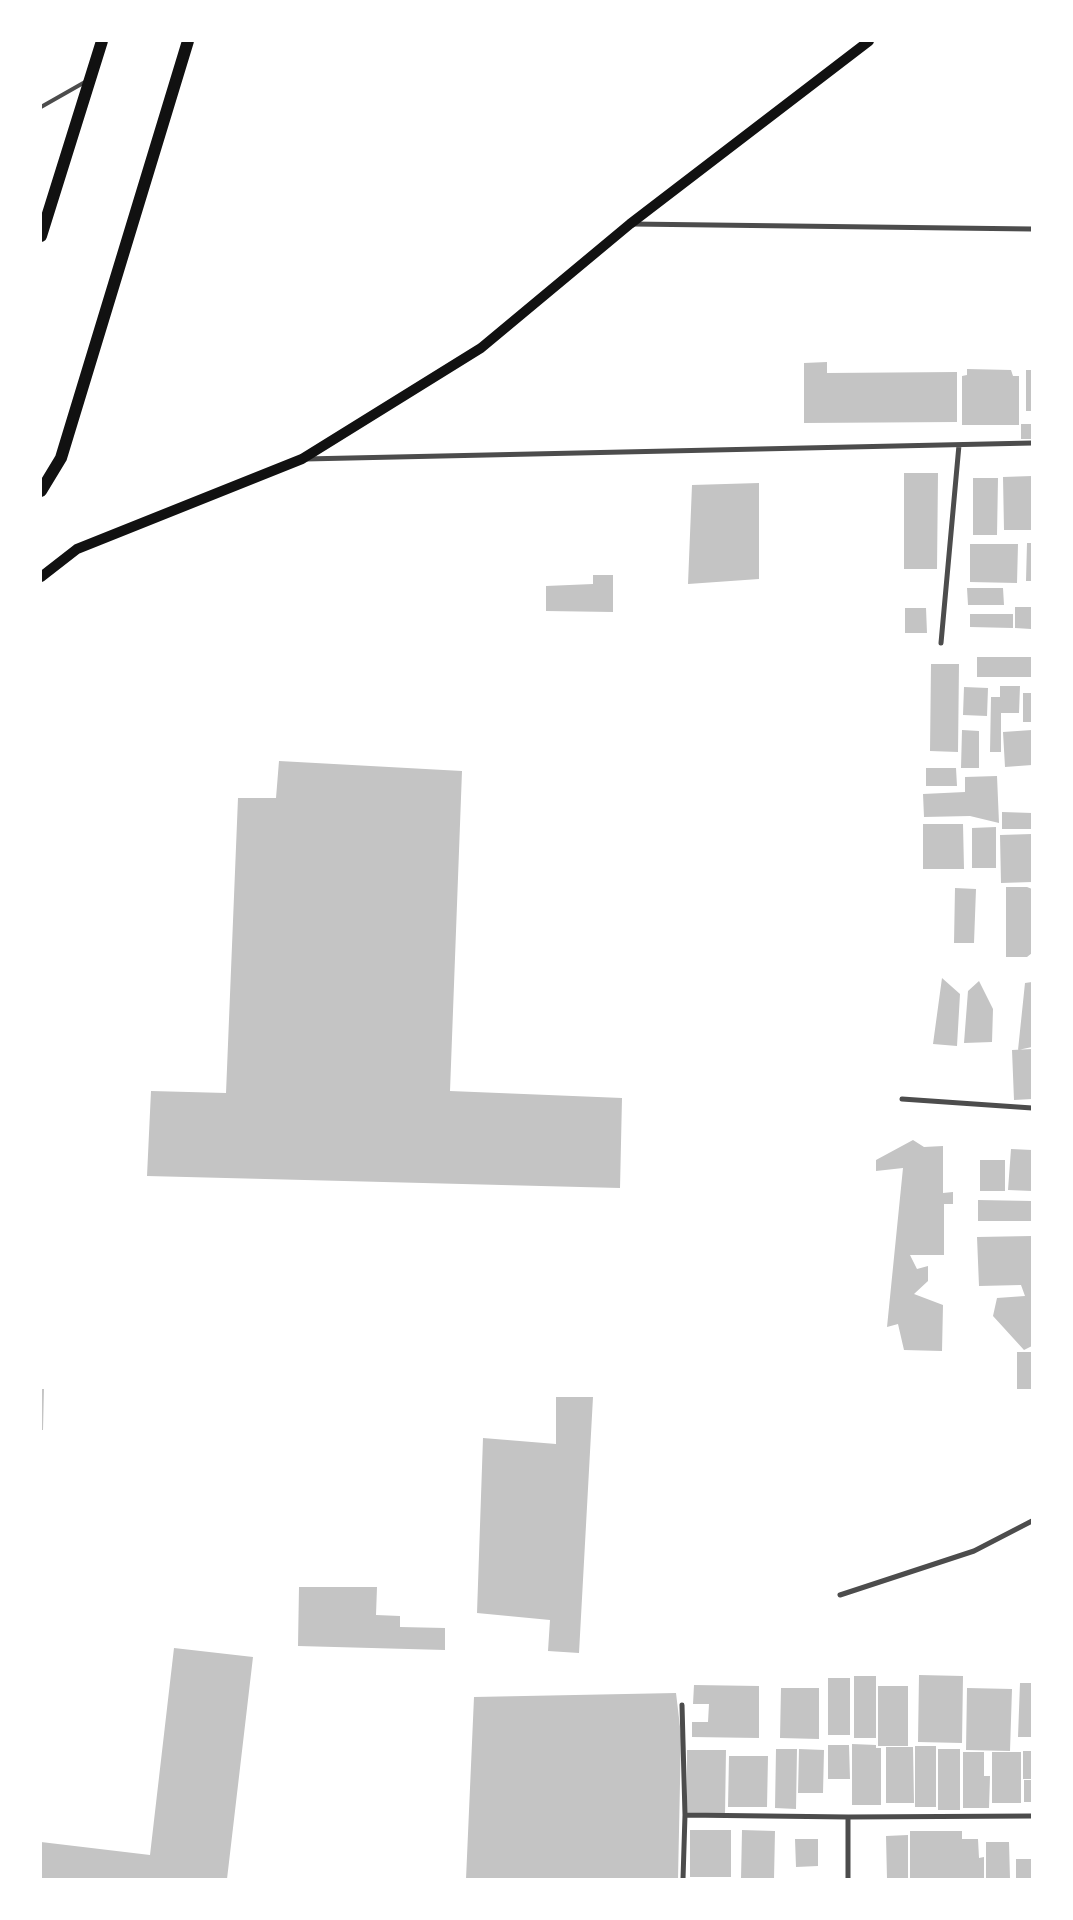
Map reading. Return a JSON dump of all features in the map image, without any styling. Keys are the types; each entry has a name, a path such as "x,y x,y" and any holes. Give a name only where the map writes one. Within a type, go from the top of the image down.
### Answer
{"main road":[{"path":"41,236 102,41"},
{"path":"41,491 61,458 188,41"},
{"path":"41,577 77,549 302,459 481,348 630,224 869,41"}],"street":[{"path":"630,224 1032,229"},
{"path":"302,459 1032,443"},
{"path":"941,643 959,445"},
{"path":"902,1099 1032,1108"},
{"path":"840,1595 974,1551 1032,1521"},
{"path":"682,1705 683,1879"},
{"path":"684,1815 848,1817 1032,1816"},
{"path":"848,1817 848,1879"}],"lane":[{"path":"41,107 90,80"}],"building":[{"path":"827,362 827,373 957,372 957,422 804,423 804,363"},
{"path":"967,369 1011,370 1013,376 1019,376 1019,425 962,425 962,376 967,375"},
{"path":"1026,370 1032,370 1032,411 1026,411"},
{"path":"1021,424 1032,424 1032,439 1021,439"},
{"path":"904,473 938,473 937,569 904,569"},
{"path":"1032,476 1032,530 1004,530 1003,477"},
{"path":"973,478 998,478 997,535 973,535"},
{"path":"759,483 759,579 688,584 692,485"},
{"path":"1027,543 1032,543 1032,581 1026,581"},
{"path":"970,544 1018,544 1017,583 970,582"},
{"path":"593,575 613,575 613,612 546,611 546,586 593,584"},
{"path":"967,588 1003,588 1004,605 968,605"},
{"path":"1015,607 1031,607 1031,629 1015,628"},
{"path":"905,608 926,608 927,633 905,633"},
{"path":"970,614 1013,614 1013,628 970,627"},
{"path":"977,657 1032,657 1032,677 977,677"},
{"path":"931,664 959,664 958,752 930,751"},
{"path":"1000,686 1020,686 1019,713 1001,713 1001,752 990,752 991,697 1000,697"},
{"path":"964,687 988,688 987,716 963,715"},
{"path":"1023,693 1032,693 1032,722 1023,722"},
{"path":"962,730 979,731 979,768 961,768"},
{"path":"1032,730 1032,765 1005,767 1003,732"},
{"path":"279,761 462,771 450,1091 622,1098 620,1188 147,1176 151,1091 226,1093 238,798 276,798"},
{"path":"926,768 956,768 957,786 926,786"},
{"path":"997,776 999,823 970,816 924,817 923,794 965,792 965,777"},
{"path":"1002,812 1032,813 1032,829 1002,829"},
{"path":"923,824 963,824 964,869 923,869"},
{"path":"996,827 996,868 972,868 972,828"},
{"path":"1032,834 1032,882 1001,883 1000,835"},
{"path":"1006,887 1027,887 1032,889 1032,953 1027,957 1006,957"},
{"path":"955,888 976,889 974,943 954,943"},
{"path":"942,978 960,994 957,1046 933,1044"},
{"path":"979,981 993,1009 992,1042 964,1043 968,991"},
{"path":"1032,982 1032,1047 1018,1050 1025,983"},
{"path":"1032,1049 1032,1099 1014,1100 1012,1050"},
{"path":"913,1140 924,1147 943,1146 943,1193 953,1192 953,1204 944,1204 944,1255 910,1255 917,1269 928,1266 928,1281 914,1294 943,1305 942,1351 904,1350 898,1324 887,1327 903,1168 876,1171 876,1160"},
{"path":"1011,1149 1032,1150 1032,1191 1008,1190"},
{"path":"980,1160 1005,1160 1005,1191 980,1191"},
{"path":"978,1200 1032,1201 1032,1221 978,1221"},
{"path":"1032,1236 1032,1346 1024,1350 993,1316 997,1298 1025,1296 1021,1285 979,1286 977,1237"},
{"path":"1017,1352 1032,1352 1032,1389 1017,1389"},
{"path":"41,1389 44,1389 43,1430 41,1430"},
{"path":"556,1397 593,1397 579,1653 548,1651 550,1620 477,1613 483,1438 556,1444"},
{"path":"299,1587 377,1587 376,1615 400,1616 400,1627 445,1628 445,1650 298,1646"},
{"path":"174,1648 253,1657 227,1879 41,1879 41,1842 150,1855"},
{"path":"919,1675 963,1676 962,1743 918,1742"},
{"path":"854,1676 876,1676 876,1738 854,1738"},
{"path":"828,1678 850,1678 850,1735 828,1735"},
{"path":"1020,1683 1032,1683 1032,1737 1018,1737"},
{"path":"694,1685 759,1686 759,1738 692,1737 692,1722 708,1722 709,1704 693,1704"},
{"path":"878,1686 908,1686 908,1746 878,1746"},
{"path":"781,1688 819,1688 819,1739 780,1738"},
{"path":"967,1688 1012,1689 1010,1751 966,1750"},
{"path":"676,1693 681,1735 678,1879 466,1879 474,1697"},
{"path":"852,1744 876,1745 876,1748 881,1748 881,1805 852,1805"},
{"path":"828,1745 849,1745 850,1779 828,1779"},
{"path":"915,1746 936,1746 936,1807 915,1807"},
{"path":"886,1747 913,1747 914,1803 886,1803"},
{"path":"776,1749 797,1749 796,1809 775,1808"},
{"path":"799,1749 824,1750 823,1793 798,1793"},
{"path":"938,1749 960,1749 960,1810 938,1810"},
{"path":"687,1750 726,1750 725,1814 687,1813"},
{"path":"1023,1751 1032,1751 1032,1779 1023,1779"},
{"path":"963,1752 984,1752 984,1776 990,1776 989,1808 963,1808"},
{"path":"992,1752 1021,1752 1021,1803 992,1803"},
{"path":"729,1756 768,1756 767,1807 728,1807"},
{"path":"1024,1780 1032,1780 1032,1802 1024,1802"},
{"path":"690,1830 731,1830 731,1877 690,1877"},
{"path":"742,1830 775,1831 774,1879 741,1879"},
{"path":"910,1831 962,1831 962,1839 978,1839 979,1858 984,1857 984,1879 910,1879"},
{"path":"908,1835 908,1879 887,1879 886,1836"},
{"path":"795,1839 818,1839 818,1866 796,1867"},
{"path":"986,1842 1009,1842 1010,1879 986,1879"},
{"path":"1016,1859 1032,1859 1032,1879 1016,1879"}]}
